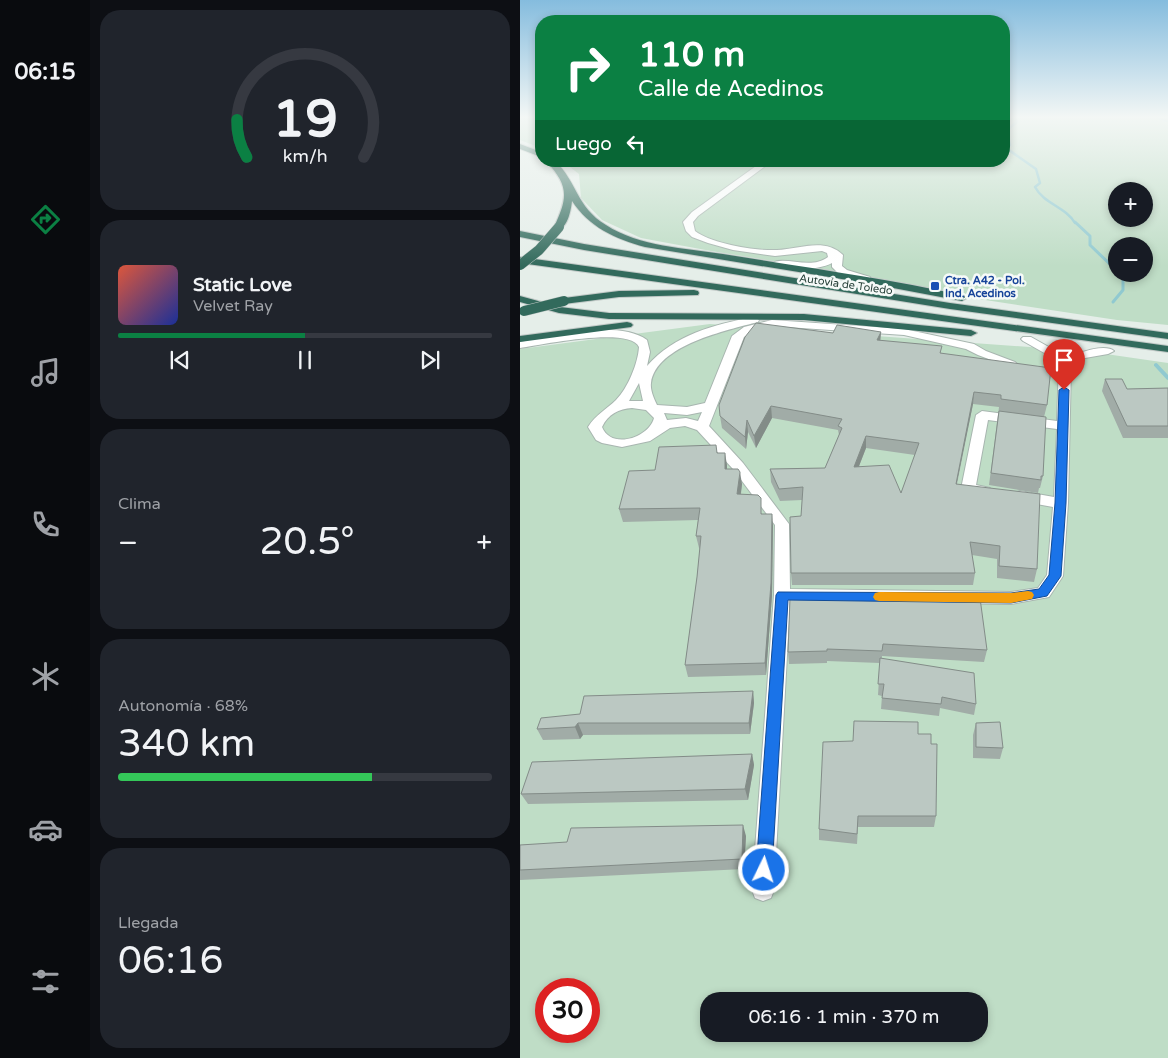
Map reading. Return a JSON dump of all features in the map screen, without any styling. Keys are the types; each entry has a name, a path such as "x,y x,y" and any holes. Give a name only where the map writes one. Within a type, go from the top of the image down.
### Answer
{"highway":[{"path":"557,167 568,183 575,199 588,216 606,229 635,240 740,260 872,281 995,306"},
{"path":"520,265 539,250 559,226 567,209 568,183"},
{"path":"520,229 896,291 1168,330"},
{"path":"520,234 584,247 950,306"},
{"path":"520,240 584,247"},
{"name":"Autovía de Toledo","path":"520,252 1168,340"},
{"name":"Autovía de Toledo","path":"520,260 1168,349"},
{"path":"791,289 810,288 1168,336"},
{"path":"521,309 619,294 675,292"},
{"path":"521,309 552,298 593,293 675,292 827,303"},
{"path":"520,299 559,310 609,316 775,316 847,320 1027,339 1168,359"},
{"path":"520,339 606,327 728,317"}],"street":[{"path":"760,167 695,214 688,222 690,231 710,241 758,251 786,252 817,246 832,250 838,255 838,267 842,272 872,281"},
{"path":"740,260 818,266 829,263 833,258 832,250"},
{"path":"658,429 661,418 648,399 645,382 650,370 664,356 690,339 710,330 775,316"},
{"path":"702,427 736,338 741,332 755,327 772,323 904,332 965,345 1016,364 968,359"},
{"path":"520,345 612,332 633,334 642,340 645,350 631,386 622,401 600,416 595,427 599,436 612,442 629,443 646,438 667,424 686,422 702,427 738,466 782,524 782,595 763,890"},
{"path":"782,595 1011,598 1043,593 1055,576 1061,503 1065,368 1059,357 1027,339"},
{"path":"951,353 950,348 956,345 965,345"},
{"path":"1049,369 1065,368 1082,355 1108,351"},
{"path":"612,408 633,404 687,411 710,406"},
{"path":"1061,503 968,489 982,415 1063,426"}],"green space":[{"path":"1168,166 1168,325 1117,320 972,298 860,275 641,238 602,220 581,198 579,174 570,167"},
{"path":"710,324 1085,351 1168,363 1168,1058 520,1058 520,349"}],"building":[{"path":"756,323 833,333 837,325 881,332 877,340 942,346 940,353 1051,368 1047,405 1001,399 1001,395 974,392 956,484 1040,494 1037,569 999,566 1000,546 970,542 975,573 791,573 790,517 801,516 803,487 779,489 770,469 825,468 842,428 838,426 842,419 771,406 754,436 747,420 745,437 720,416 719,405 745,337","holes":["866,436 919,443 901,493 889,465 854,467"]},
{"path":"1105,379 1122,379 1127,389 1168,388 1168,426 1127,426"},
{"path":"999,411 1046,417 1043,476 1041,476 1041,480 991,473"},
{"path":"716,445 717,453 725,453 725,469 738,469 740,472 737,494 758,495 761,498 761,514 772,514 771,583 765,663 685,665 701,536 696,536 700,508 619,509 629,471 655,470 659,447"},
{"path":"944,596 980,598 987,650 883,644 882,651 827,649 827,651 788,652 790,598"},
{"path":"880,658 974,673 976,704 942,697 941,704 882,698 884,684 878,684"},
{"path":"753,691 749,723 578,723 575,727 537,729 541,718 580,714 584,696"},
{"path":"854,721 918,722 918,734 931,734 931,744 937,744 936,816 858,816 857,834 819,829 823,742 853,741"},
{"path":"1000,722 1003,748 976,747 976,723"},
{"path":"752,754 745,789 521,794 532,762"},
{"path":"743,825 742,859 520,870 520,845 567,842 571,828"}],"waterway":[{"path":"1032,166 1036,169 1040,183 1035,187 1039,193 1066,213 1075,223"},
{"path":"1075,222 1090,236 1090,245 1108,262"},
{"path":"1113,302 1123,290 1123,282"},
{"path":"1156,365 1168,378"}],"slow traffic":[{"path":"879,597 1011,598 1028,595"}],"place":[{"name":"Ctra. A42 - Pol. Ind. Acedinos","path":"935,286"}],"route":[{"path":"764,870 782,595 1011,598 1043,593 1055,576 1061,503 1064,390"}]}
